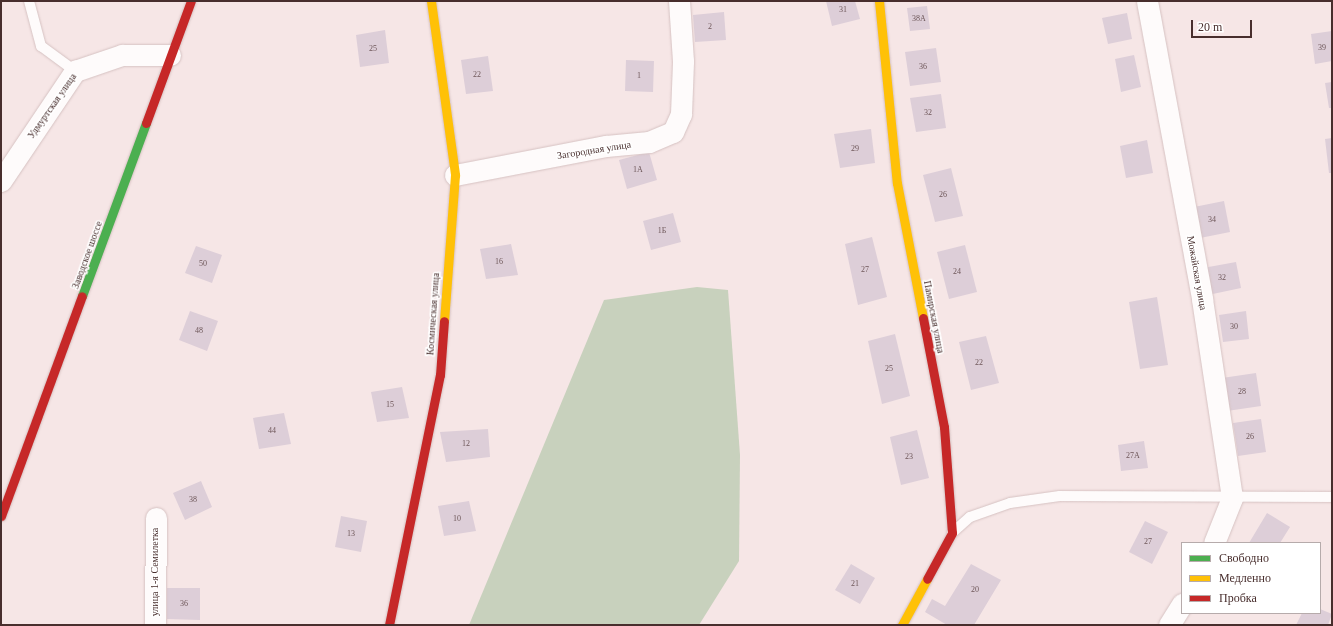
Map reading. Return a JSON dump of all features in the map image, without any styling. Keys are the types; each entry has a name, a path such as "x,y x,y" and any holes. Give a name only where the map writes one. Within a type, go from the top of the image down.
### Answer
{"street":[{"name":"Заводское шоссе","path":"1,516 191,1"},
{"name":"Космическая улица","path":"389,625 440,375 455,175 431,1"},
{"name":"Загородная улица","path":"455,175 606,146 649,142 672,132 682,114 683,61 679,1"},
{"name":"Памирская улица","path":"879,1 897,183 944,427 952,533"},
{"name":"Можайская улица","path":"1147,1 1202,299 1232,498"},
{"name":"Удмуртская улица","path":"1,181 76,71 122,55 170,55"},
{"path":"1214,542 1232,498"},
{"name":"улица 1-я Семилетка","path":"155,625 156,518"},
{"path":"902,625 952,533"},
{"path":"1169,625 1181,606"}],"lane":[{"path":"29,1 41,46 76,71"},
{"path":"952,533 970,517 1010,503 1060,496 1232,498 1332,497"}],"green space":[{"path":"697,287 728,290 740,455 739,561 699,625 469,625 604,300"}],"building":[{"path":"826,1 855,1 860,19 832,26"},
{"path":"927,6 930,29 910,31 907,8"},
{"path":"724,12 726,40 695,42 693,15"},
{"path":"1127,13 1132,39 1108,44 1102,18"},
{"path":"385,30 389,63 360,67 356,35"},
{"path":"1332,31 1332,61 1315,64 1311,34"},
{"path":"936,48 941,82 910,86 905,52"},
{"path":"1134,55 1141,87 1121,92 1115,59"},
{"path":"488,56 493,91 466,94 461,60"},
{"path":"626,60 654,61 653,92 625,91"},
{"path":"1332,82 1332,108 1329,108 1325,83"},
{"path":"941,94 946,128 916,132 910,98"},
{"path":"871,129 875,163 840,168 834,134"},
{"path":"1332,138 1332,173 1329,173 1325,139"},
{"path":"1147,140 1153,173 1126,178 1120,146"},
{"path":"649,152 657,180 627,189 619,160"},
{"path":"951,168 963,216 935,222 923,175"},
{"path":"1224,201 1230,232 1200,238 1194,207"},
{"path":"673,213 681,242 651,250 643,221"},
{"path":"872,237 887,297 858,305 845,244"},
{"path":"511,244 518,275 486,279 480,249"},
{"path":"965,245 977,292 949,299 937,252"},
{"path":"196,246 222,255 212,283 185,273"},
{"path":"1236,262 1241,288 1208,295 1203,268"},
{"path":"1157,297 1168,365 1140,369 1129,302"},
{"path":"190,311 218,321 207,351 179,340"},
{"path":"1246,311 1249,339 1223,342 1219,315"},
{"path":"895,334 910,396 882,404 868,341"},
{"path":"986,336 999,383 971,390 959,342"},
{"path":"1256,373 1261,406 1227,411 1222,378"},
{"path":"402,387 409,418 377,422 371,392"},
{"path":"284,413 291,444 259,449 253,418"},
{"path":"1261,419 1266,452 1238,456 1233,423"},
{"path":"488,429 490,457 446,462 440,432"},
{"path":"917,430 929,478 901,485 890,437"},
{"path":"1144,441 1148,468 1121,471 1118,445"},
{"path":"201,481 212,507 185,520 173,493"},
{"path":"469,501 476,531 444,536 438,506"},
{"path":"1267,513 1290,527 1281,542 1250,542"},
{"path":"341,516 367,521 361,552 335,547"},
{"path":"1145,521 1168,532 1152,564 1129,552"},
{"path":"851,564 875,578 860,604 835,590"},
{"path":"971,564 1001,580 974,625 947,625 925,612 932,599 945,606"},
{"path":"167,588 200,588 200,620 167,619"},
{"path":"1321,609 1332,614 1328,625 1296,625 1302,614 1321,614"}],"traffic: fast":[{"path":"82,296 146,123"}],"traffic: slow":[{"path":"431,1 455,175 444,321"},
{"path":"879,1 897,183 923,318"},
{"path":"902,625 927,579"}],"traffic: jam":[{"path":"146,123 191,1"},
{"path":"1,516 82,296"},
{"path":"923,318 944,427 952,533 927,579"},
{"path":"389,625 440,375 444,321"}]}
